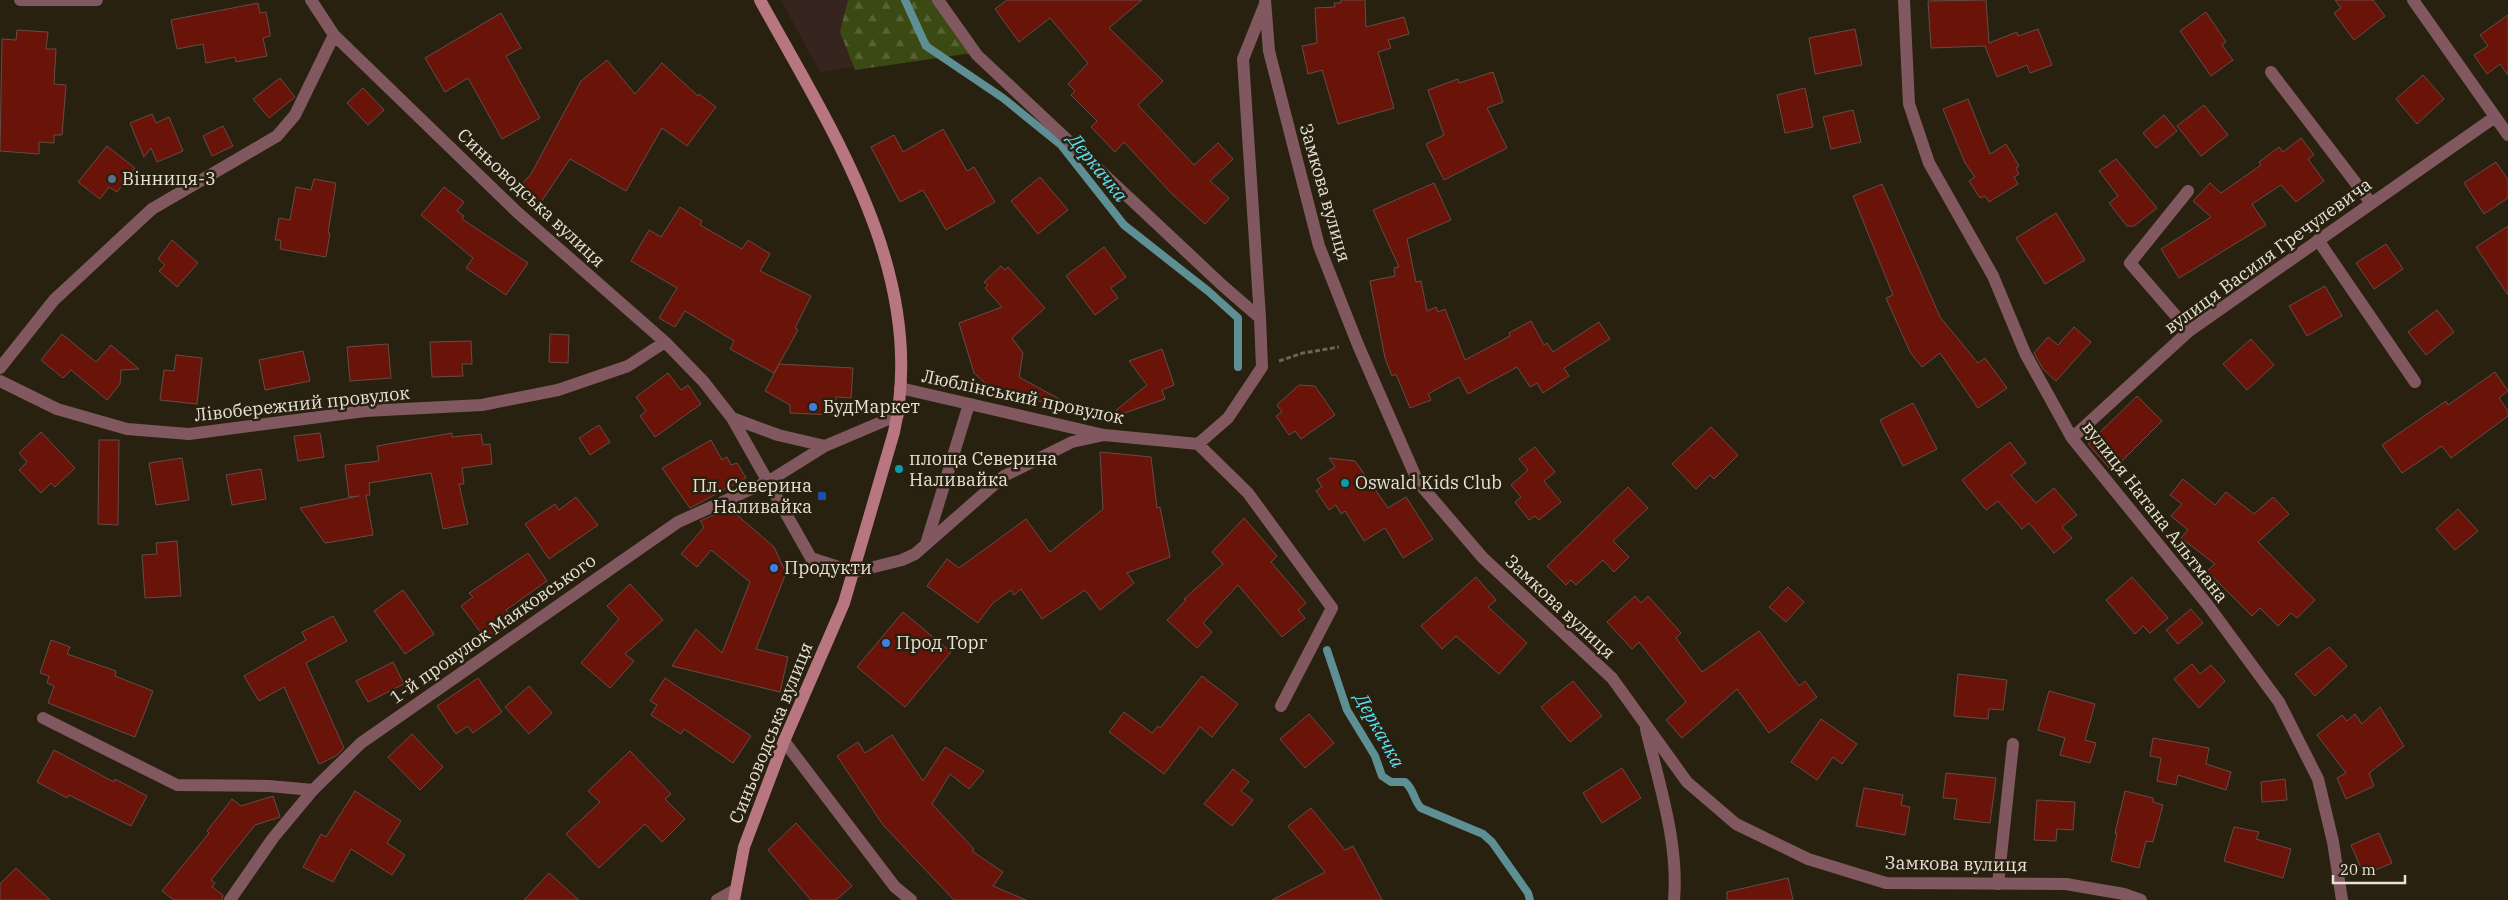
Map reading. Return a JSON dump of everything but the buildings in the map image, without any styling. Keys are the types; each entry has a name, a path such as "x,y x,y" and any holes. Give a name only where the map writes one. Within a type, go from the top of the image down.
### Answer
{"main road":[{"name":"Синьоводська вулиця","path":"735,895 744,846 784,741 842,608 854,572 898,414 902,350 893,282 864,198 835,138 760,0"}],"street":[{"path":"20,0 97,0"},
{"name":"Синьоводська вулиця","path":"311,0 334,35 516,212 665,342 703,381 732,418 811,558 854,572"},
{"path":"938,0 977,54 1222,285 1260,318"},
{"name":"вулиця Натана Альтмана","path":"1904,0 1909,104 1929,163 1993,276 2024,353 2072,438 2207,604 2279,702 2318,779 2333,842 2342,900"},
{"path":"2413,0 2508,135"},
{"path":"1265,2 1243,59 1262,367 1228,418 1198,444 1248,493 1332,608 1281,706"},
{"name":"Замкова вулиця","path":"1265,2 1269,51 1319,246 1358,345 1418,482 1483,558 1612,678 1687,782 1736,824 1808,859 1886,883 2066,884 2142,900"},
{"path":"0,368 54,300 152,209 277,136 295,115 334,35"},
{"path":"2271,72 2371,203"},
{"name":"вулиця Василя Гречулевича","path":"2072,438 2189,330 2495,117"},
{"path":"2188,191 2130,263 2189,330"},
{"path":"2318,240 2415,382"},
{"name":"Лівобережний провулок","path":"0,380 66,412 128,429 189,434 365,410 482,405 558,390 628,366 665,342"},
{"name":"Люблінський провулок","path":"900,388 1104,435 1198,444"},
{"path":"926,544 969,404"},
{"path":"732,418 778,435 825,446 898,414"},
{"path":"854,572 902,560 926,544 1004,476 1072,442 1104,435"},
{"name":"1-й провулок Маяковського","path":"230,900 273,838 313,790 361,743 678,522 769,481 825,446"},
{"path":"43,718 177,786 269,786 313,790"},
{"path":"1644,722 1669,830 1676,879 1674,900"},
{"path":"784,741 895,886 911,900"},
{"path":"1998,884 2013,744"},
{"name":"Синьоводська вулиця","path":"717,900 735,895"}],"path":[{"path":"1262,367 1303,353 1358,345"}],"shaded area":[{"path":"781,0 883,0 915,57 820,72"}],"green space":[{"path":"848,0 934,0 972,53 855,70 840,32"}],"waterway":[{"name":"Деркачка","path":"905,0 926,46 1003,98 1061,145 1124,225 1208,291 1238,318 1238,367"},
{"name":"Деркачка","path":"1327,650 1347,710 1375,756 1382,776 1391,782 1405,782 1421,808 1483,834 1492,842 1528,893 1530,900"}],"place":[{"name":"Вінниця-3","path":"112,179"},
{"name":"БудМаркет","path":"813,407"},
{"name":"площа Северина Наливайка","path":"899,469"},
{"name":"Oswald Kids Club","path":"1345,483"},
{"name":"Пл. Северина Наливайка","path":"822,496"},
{"name":"Продукти","path":"774,568"},
{"name":"Прод Торг","path":"886,643"}]}
